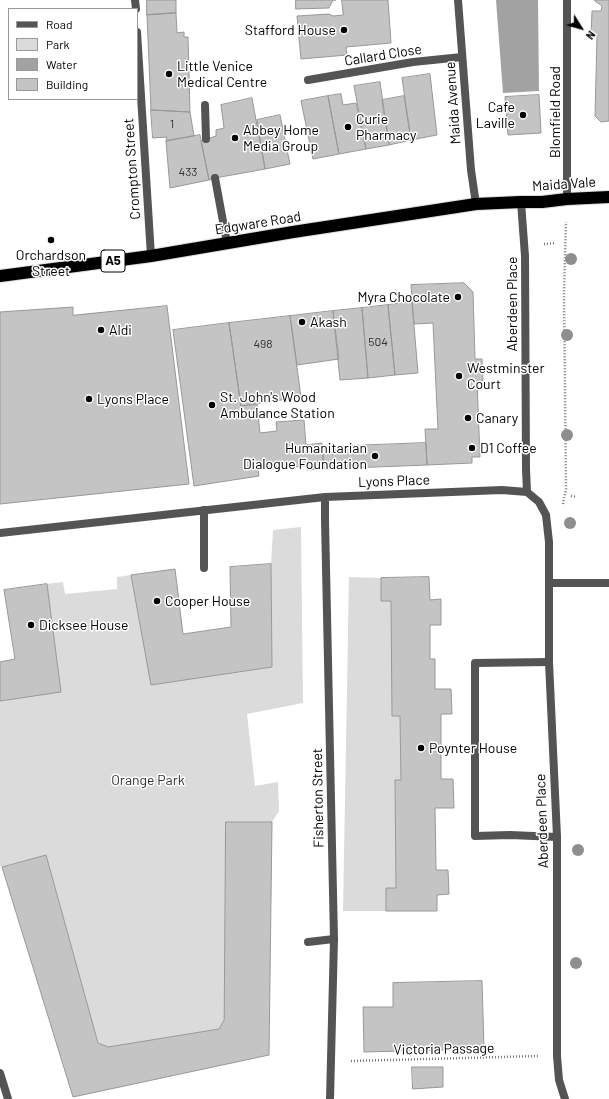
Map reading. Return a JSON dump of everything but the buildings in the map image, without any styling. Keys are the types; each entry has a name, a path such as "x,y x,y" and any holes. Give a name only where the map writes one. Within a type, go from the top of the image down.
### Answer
{"highway":[{"name":"Maida Vale","path":"521,202 609,197"},
{"name":"Edgware Road","path":"0,276 151,256 476,204 521,202"}],"street":[{"name":"Maida Avenue","path":"458,0 471,170 476,204"},
{"name":"Blomfield Road","path":"567,0 567,199"},
{"name":"Crompton Street","path":"138,48 151,256"},
{"name":"Callard Close","path":"308,80 413,62 462,57"},
{"path":"204,105 206,139"},
{"path":"215,178 227,243"},
{"name":"Aberdeen Place","path":"521,202 524,251 527,492 539,502 546,515 549,542 549,662 557,837 557,1056 559,1080 565,1099"},
{"name":"Lyons Place","path":"0,532 326,496 502,490 527,492"},
{"name":"Fisherton Street","path":"326,496 325,521 334,939 330,1099"},
{"path":"204,510 204,568"},
{"path":"549,583 609,583"},
{"path":"549,662 475,663 475,836 510,835 557,837"},
{"path":"308,942 334,939"},
{"path":"0,1073 8,1099"}],"path":[{"path":"562,508 566,488 564,291 567,199"},
{"path":"544,244 556,243"},
{"path":"572,496 576,497"},
{"name":"Victoria Passage","path":"331,1061 557,1056"}],"green space":[{"name":"Orange Park","path":"301,527 303,703 247,714 255,786 278,782 279,811 272,822 227,822 224,1020 219,1029 108,1047 98,1043 46,855 0,867 0,701 61,691 47,584 63,582 65,594 117,589 117,577 131,575 152,685 272,667 271,564 273,530"},
{"path":"349,577 381,578 381,601 391,601 400,716 401,780 395,781 396,888 386,889 386,911 343,911"}],"water":[{"path":"496,0 538,0 539,91 503,93"}],"place":[{"name":"Stafford House","path":"344,30"},
{"name":"Little Venice Medical Centre","path":"169,74"},
{"name":"Cafe Laville","path":"523,115"},
{"name":"Curie Pharmacy","path":"348,127"},
{"name":"Abbey Home Media Group","path":"235,138"},
{"name":"Orchardson Street","path":"51,240"},
{"name":"Myra Chocolate","path":"458,297"},
{"name":"Akash","path":"302,322"},
{"name":"Aldi","path":"101,330"},
{"name":"Westminster Court","path":"459,376"},
{"name":"Lyons Place","path":"89,399"},
{"name":"St. John's Wood Ambulance Station","path":"212,405"},
{"name":"Canary","path":"468,418"},
{"name":"D1 Coffee","path":"472,448"},
{"name":"Humanitarian Dialogue Foundation","path":"375,456"},
{"name":"Cooper House","path":"157,601"},
{"name":"Dicksee House","path":"31,625"},
{"name":"Poynter House","path":"421,748"}]}
